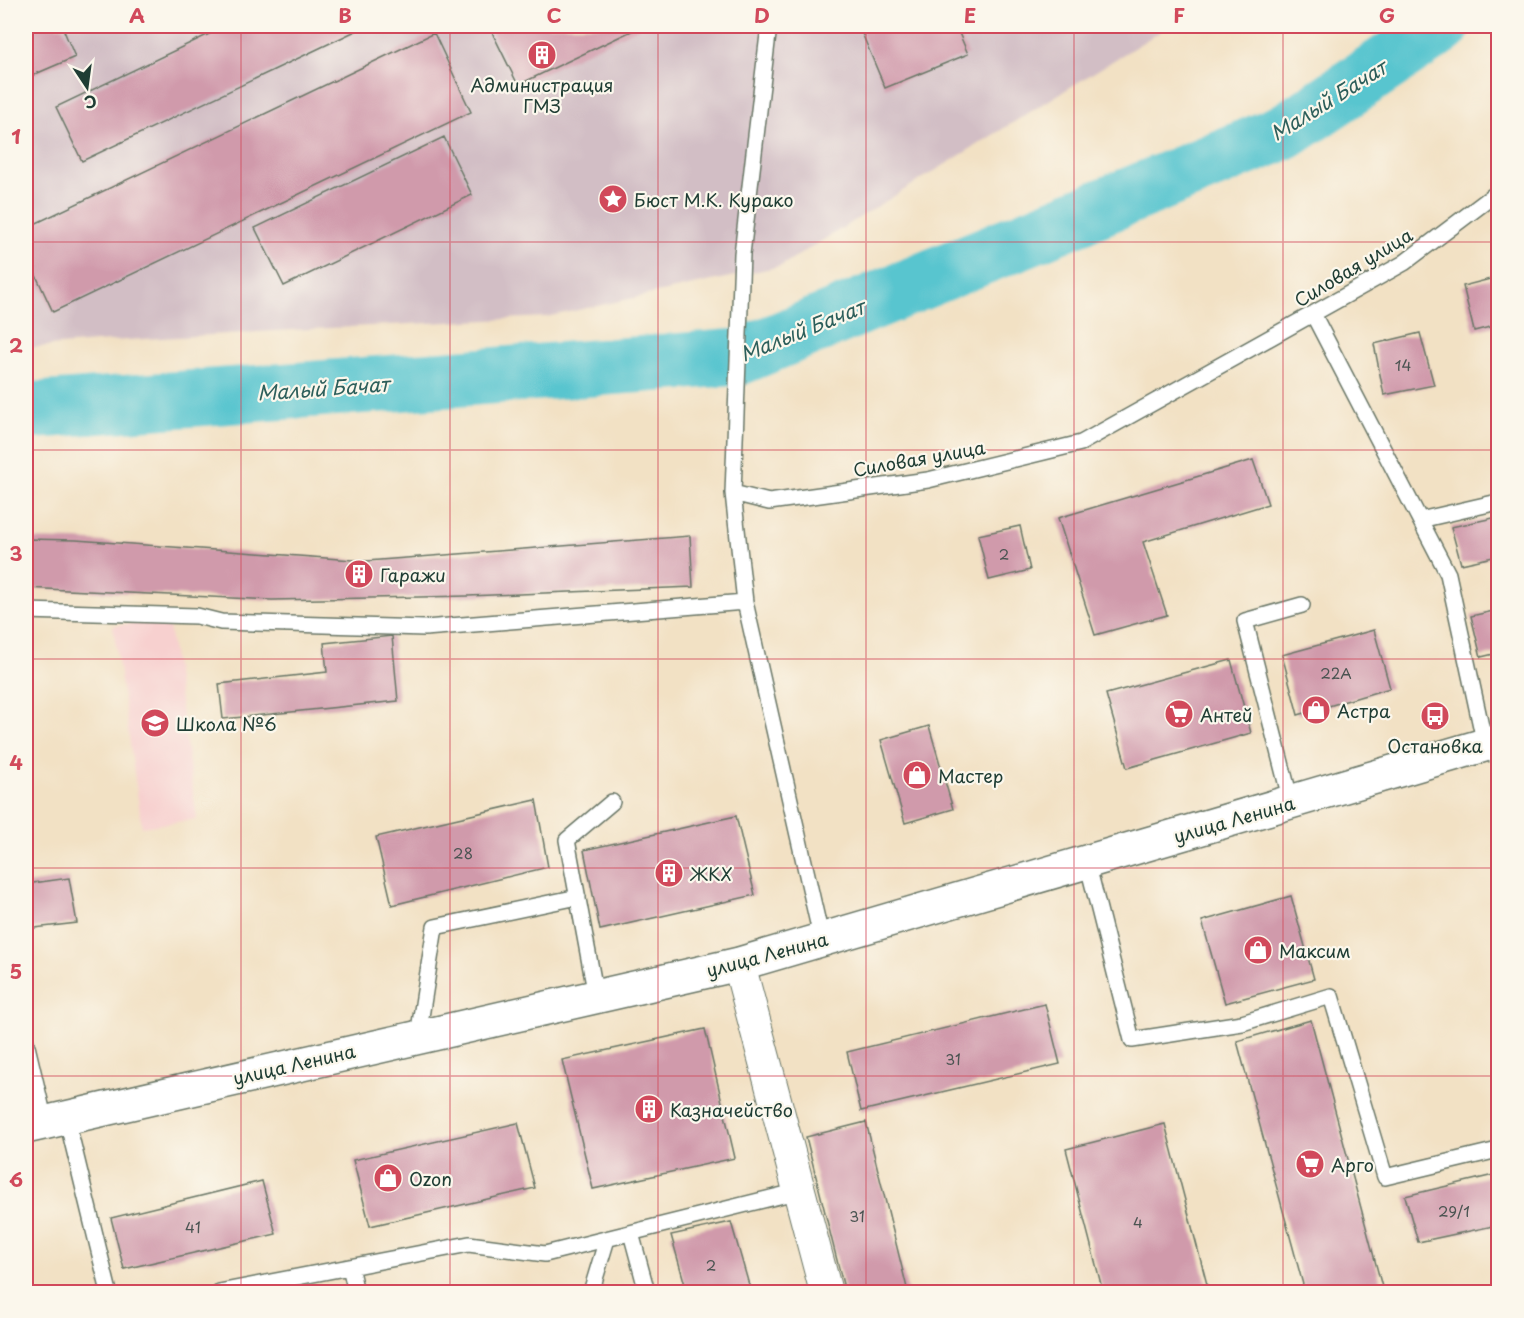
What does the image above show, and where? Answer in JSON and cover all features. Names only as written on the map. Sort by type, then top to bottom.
[{"type":"street","name":"улица Ленина","points":[[45,1122],[739,964],[1492,743]]},
{"type":"street","points":[[739,964],[826,1293]]},
{"type":"lane","points":[[769,26],[742,254],[733,493],[745,602],[822,941]]},
{"type":"lane","name":"Силовая улица","points":[[733,493],[769,502],[917,481],[1081,443],[1404,263],[1498,192]]},
{"type":"lane","points":[[1313,314],[1448,574],[1492,743]]},
{"type":"lane","points":[[1419,520],[1498,502]]},
{"type":"lane","points":[[26,611],[197,616],[221,622],[425,628],[745,602]]},
{"type":"lane","points":[[1291,802],[1245,621],[1302,605]]},
{"type":"lane","points":[[596,996],[567,840],[612,802]]},
{"type":"lane","points":[[1087,862],[1132,1040],[1242,1023],[1331,996],[1384,1177],[1498,1149]]},
{"type":"lane","points":[[418,1036],[435,927],[578,897]]},
{"type":"lane","points":[[26,1042],[45,1122],[109,1293]]},
{"type":"lane","points":[[219,1293],[251,1289],[469,1244],[545,1254],[799,1191]]},
{"type":"lane","points":[[631,1233],[647,1293]]},
{"type":"lane","points":[[591,1293],[607,1239]]},
{"type":"lane","points":[[350,1267],[356,1293]]},
{"type":"shaded area","points":[[26,26],[1169,26],[781,266],[546,317],[292,330],[26,348]]},
{"type":"shaded area","name":"Школа №6","points":[[168,618],[197,819],[142,827],[113,626]]},
{"type":"building","points":[[26,26],[62,26],[75,57],[26,78]]},
{"type":"building","points":[[226,26],[366,26],[82,161],[56,107]]},
{"type":"building","name":"Администрация ГМЗ","points":[[489,26],[642,26],[518,85]]},
{"type":"building","points":[[859,26],[956,26],[968,54],[885,88]]},
{"type":"building","points":[[434,33],[471,112],[53,312],[26,254],[26,228]]},
{"type":"building","points":[[444,137],[472,195],[284,286],[255,228]]},
{"type":"building","points":[[1498,277],[1498,325],[1474,331],[1463,286]]},
{"type":"building","points":[[1420,333],[1434,385],[1384,395],[1374,344]]},
{"type":"building","points":[[1253,460],[1268,504],[1143,542],[1167,615],[1095,635],[1058,518]]},
{"type":"building","points":[[1498,517],[1498,556],[1461,564],[1451,527]]},
{"type":"building","points":[[1020,526],[1030,570],[989,580],[978,535]]},
{"type":"building","name":"Гаражи","points":[[690,536],[693,587],[468,596],[272,600],[26,588],[26,539],[76,540],[367,561]]},
{"type":"building","points":[[1498,610],[1498,653],[1481,657],[1471,616]]},
{"type":"building","points":[[1374,630],[1390,688],[1298,715],[1282,655]]},
{"type":"building","points":[[392,636],[398,701],[223,719],[219,684],[327,672],[324,643]]},
{"type":"building","name":"Антей","points":[[1231,660],[1251,733],[1127,768],[1106,694]]},
{"type":"building","name":"Мастер","points":[[929,726],[953,809],[905,823],[881,740]]},
{"type":"building","points":[[536,800],[548,867],[392,905],[376,837]]},
{"type":"building","name":"ЖКХ","points":[[736,816],[755,895],[600,930],[584,850]]},
{"type":"building","points":[[69,878],[77,923],[26,929],[26,884]]},
{"type":"building","name":"Максим","points":[[1291,896],[1314,979],[1225,1003],[1202,921]]},
{"type":"building","points":[[1045,1004],[1060,1064],[861,1111],[847,1052]]},
{"type":"building","name":"Арго","points":[[1311,1020],[1382,1287],[1361,1292],[1305,1292],[1237,1041]]},
{"type":"building","name":"Казначейство","points":[[705,1029],[735,1158],[593,1189],[562,1060]]},
{"type":"building","points":[[866,1122],[908,1292],[845,1292],[806,1137]]},
{"type":"building","points":[[518,1123],[535,1188],[370,1226],[353,1160]]},
{"type":"building","points":[[1165,1124],[1209,1292],[1103,1292],[1066,1149]]},
{"type":"building","points":[[1498,1174],[1498,1225],[1418,1242],[1405,1196]]},
{"type":"building","points":[[262,1181],[276,1234],[124,1269],[111,1218]]},
{"type":"building","points":[[731,1222],[751,1292],[687,1292],[671,1235]]},
{"type":"waterway","name":"Малый Бачат","points":[[26,411],[739,357],[1286,131],[1442,26]]},
{"type":"place","name":"Администрация ГМЗ","points":[[542,55]]},
{"type":"place","name":"Бюст М.К. Курако","points":[[613,199]]},
{"type":"place","name":"Гаражи","points":[[359,574]]},
{"type":"place","name":"Астра","points":[[1316,710]]},
{"type":"place","name":"Антей","points":[[1179,714]]},
{"type":"place","name":"Остановка","points":[[1435,716]]},
{"type":"place","name":"Школа №6","points":[[155,723]]},
{"type":"place","name":"Мастер","points":[[917,775]]},
{"type":"place","name":"ЖКХ","points":[[669,873]]},
{"type":"place","name":"Максим","points":[[1258,950]]},
{"type":"place","name":"Казначейство","points":[[649,1109]]},
{"type":"place","name":"Арго","points":[[1310,1164]]},
{"type":"place","name":"Ozon","points":[[388,1178]]}]
